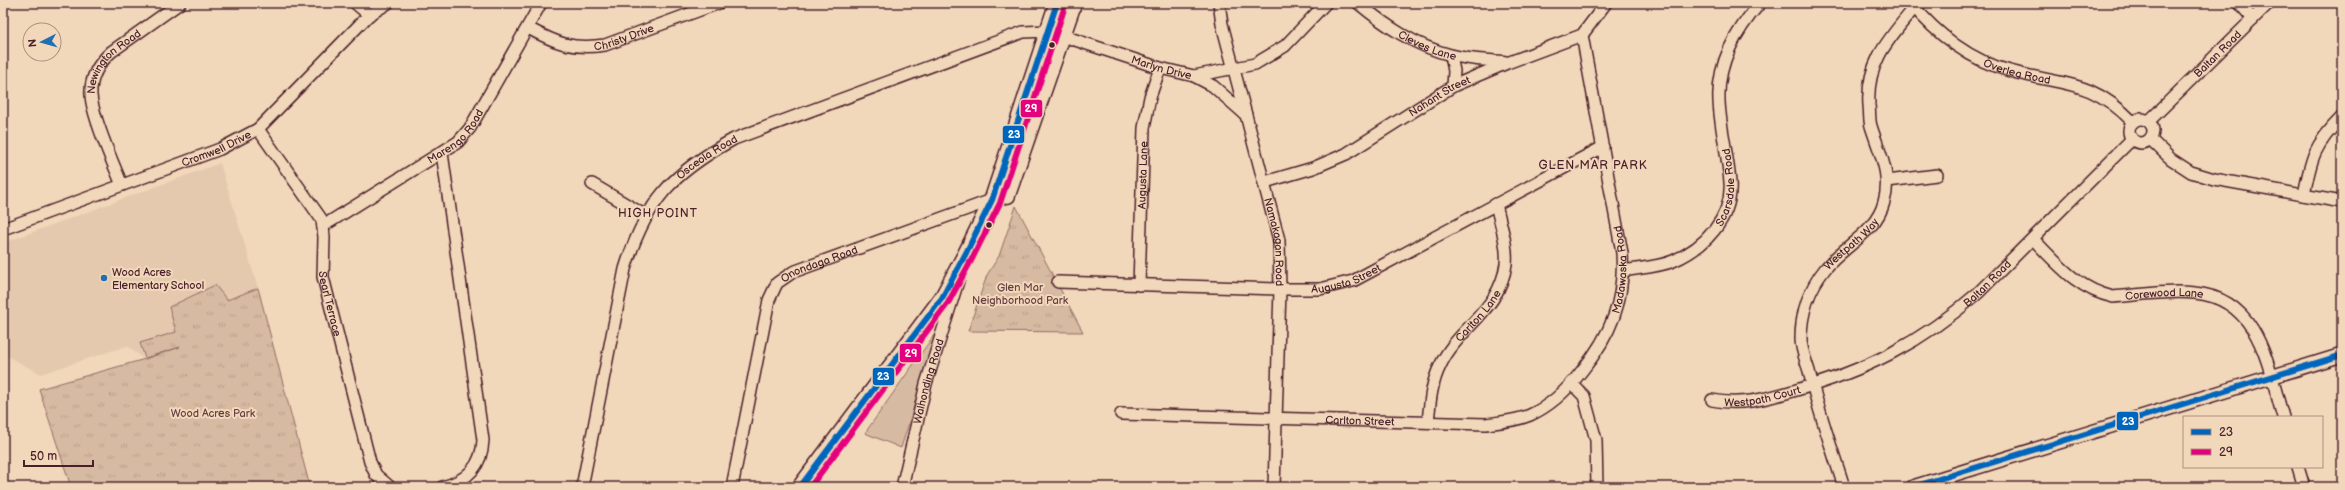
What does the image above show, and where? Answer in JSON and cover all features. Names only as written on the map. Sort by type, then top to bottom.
[{"type":"main road","points":[[800,487],[942,298],[966,253],[992,200],[1057,3]]},
{"type":"street","name":"Newington Road","points":[[122,185],[94,111],[91,95],[93,78],[103,60],[111,52],[180,3]]},
{"type":"street","points":[[355,3],[369,15]]},
{"type":"street","name":"Cromwell Drive","points":[[3,229],[220,149],[258,129],[369,15],[388,3]]},
{"type":"street","name":"Marengo Road","points":[[323,226],[458,142],[470,128],[541,3]]},
{"type":"street","name":"Christy Drive","points":[[528,28],[556,43],[587,48],[605,45],[719,3]]},
{"type":"street","points":[[1065,36],[1076,3]]},
{"type":"street","name":"Namakagan Road","points":[[1219,3],[1222,24],[1233,69],[1279,240],[1280,289],[1274,487]]},
{"type":"street","name":"Marlyn Drive","points":[[1048,31],[1160,68],[1194,76],[1255,64],[1285,46],[1326,3]]},
{"type":"street","name":"Cleves Lane","points":[[1358,3],[1398,34],[1451,56],[1507,62]]},
{"type":"street","points":[[1582,35],[1606,3]]},
{"type":"street","name":"Scarsdale Road","points":[[1623,271],[1672,262],[1694,250],[1712,234],[1718,224],[1727,205],[1730,184],[1719,100],[1723,66],[1730,46],[1744,22],[1760,3]]},
{"type":"street","points":[[2239,3],[2253,19]]},
{"type":"street","name":"Baltan Road","points":[[2149,122],[2270,3]]},
{"type":"street","name":"Overlea Road","points":[[1913,5],[1947,39],[1976,58],[2009,71],[2065,82],[2089,90],[2117,106],[2133,122]]},
{"type":"street","name":"Westpath Way","points":[[1844,487],[1812,386],[1801,340],[1804,313],[1811,292],[1826,268],[1876,220],[1884,202],[1887,181],[1885,162],[1871,124],[1868,90],[1872,72],[1882,48],[1913,5]]},
{"type":"street","name":"Osceola Road","points":[[582,487],[625,269],[635,237],[646,216],[682,173],[707,154],[734,139],[1023,32],[1048,31]]},
{"type":"street","name":"Nahant Street","points":[[1264,182],[1313,168],[1346,154],[1453,86],[1507,62],[1582,35]]},
{"type":"street","name":"Madawaska Road","points":[[1572,384],[1595,355],[1610,330],[1620,300],[1623,271],[1603,147],[1582,35]]},
{"type":"street","name":"Onondaga Road","points":[[732,487],[769,300],[777,283],[792,272],[992,200],[1009,196],[1065,36]]},
{"type":"street","points":[[1451,56],[1454,71],[1453,86]]},
{"type":"street","name":"Augusta Lane","points":[[1139,285],[1144,128],[1150,97],[1160,68]]},
{"type":"street","points":[[1194,76],[1213,86],[1246,116]]},
{"type":"street","points":[[2304,195],[2311,158],[2318,145],[2342,117]]},
{"type":"street","points":[[2139,119],[2149,122],[2153,132],[2150,139],[2143,143],[2132,139],[2129,132],[2133,122],[2139,119]]},
{"type":"street","name":"Searl Terrace","points":[[258,129],[320,215],[323,226],[323,277],[370,462],[376,475],[390,487]]},
{"type":"street","name":"Baltan Road","points":[[1812,386],[1853,372],[1888,357],[1921,338],[1951,317],[1978,294],[2132,139]]},
{"type":"street","points":[[2150,139],[2172,159],[2191,172],[2214,179],[2342,202]]},
{"type":"street","name":"Augusta Street","points":[[1058,282],[1320,289],[1353,281],[1603,147]]},
{"type":"street","points":[[442,153],[483,440],[483,452],[475,469],[467,477],[442,487]]},
{"type":"street","points":[[1887,181],[1937,175]]},
{"type":"street","points":[[592,184],[646,216]]},
{"type":"street","name":"Carlton Lane","points":[[1428,422],[1432,389],[1440,366],[1450,350],[1492,304],[1502,281],[1506,263],[1504,244],[1496,204]]},
{"type":"street","name":"Corewood Lane","points":[[2033,239],[2072,278],[2084,287],[2102,294],[2113,296],[2194,293],[2210,296],[2227,303],[2243,315],[2255,330],[2262,346],[2271,377]]},
{"type":"street","name":"Walhonding Road","points":[[902,487],[915,425],[966,253]]},
{"type":"street","points":[[1913,487],[2342,355]]},
{"type":"street","points":[[2271,377],[2283,416]]},
{"type":"street","points":[[1572,384],[1584,396],[1596,440],[1597,487]]},
{"type":"street","name":"Carlton Street","points":[[1122,414],[1486,424],[1513,421],[1529,415],[1549,404],[1572,384]]},
{"type":"street","name":"Westpath Court","points":[[1712,400],[1723,402],[1756,402],[1812,386]]},
{"type":"street","points":[[2298,468],[2304,487]]},
{"type":"shaded area","points":[[220,163],[258,288],[227,300],[182,348],[145,360],[127,346],[41,374],[3,354],[6,328],[3,243]]},
{"type":"green space","name":"Glen Mar Neighborhood Park","points":[[1016,206],[1083,332],[968,331],[987,275],[999,256]]},
{"type":"green space","name":"Wood Acres Park","points":[[215,285],[227,300],[258,288],[310,487],[71,487],[39,389],[145,359],[180,347],[145,358],[140,343],[176,332],[169,307]]},
{"type":"green space","points":[[939,328],[901,448],[865,433]]},
{"type":"transit line","name":"23","points":[[800,487],[942,298],[966,253],[992,200],[1057,3]]},
{"type":"transit line","name":"29","points":[[810,487],[948,303],[973,257],[1000,203],[1065,6]]},
{"type":"transit line","name":"23","points":[[1913,487],[2342,355]]},
{"type":"place","name":"Wood Acres Elementary School","points":[[104,278]]},
{"type":"district","name":"GLEN MAR PARK","points":[[1593,165]]},
{"type":"district","name":"HIGH POINT","points":[[658,213]]}]
